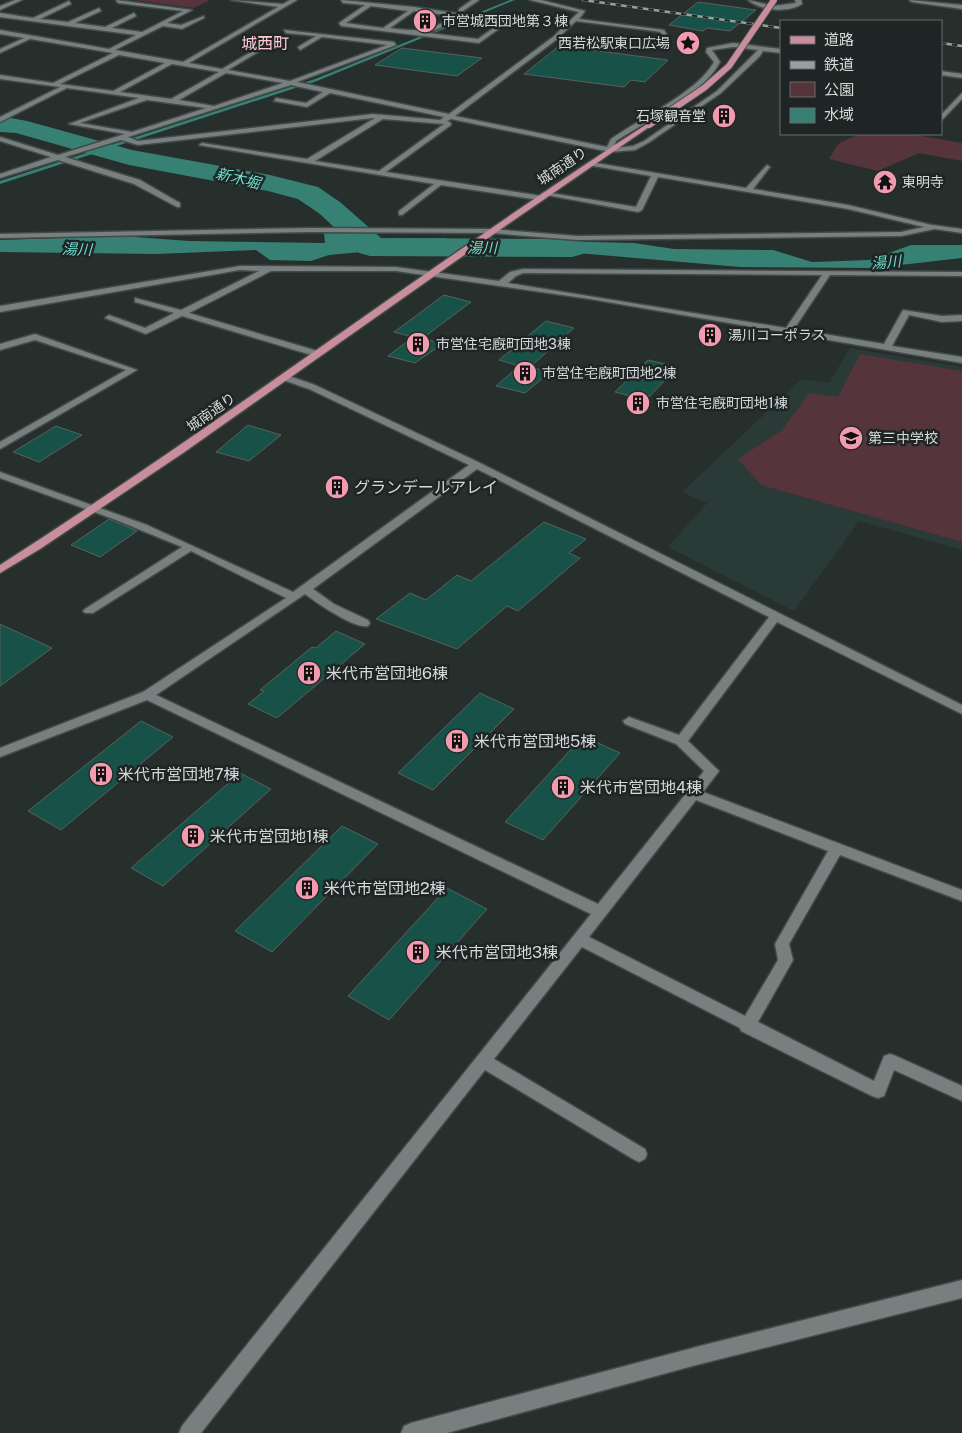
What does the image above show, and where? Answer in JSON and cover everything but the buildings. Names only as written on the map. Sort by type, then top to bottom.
[{"type":"main road","name":"城南通り","points":[[0,570],[96,508],[286,378],[542,196],[704,88],[729,66],[774,0]]},
{"type":"street","points":[[0,8],[18,0]]},
{"type":"street","points":[[234,0],[284,6]]},
{"type":"street","points":[[186,63],[294,0]]},
{"type":"street","points":[[421,35],[446,24],[476,0]]},
{"type":"street","points":[[441,122],[555,38],[577,20],[583,12],[533,0]]},
{"type":"street","points":[[751,0],[754,3],[781,7],[795,6],[799,4],[798,0]]},
{"type":"street","points":[[912,0],[962,7]]},
{"type":"street","points":[[111,50],[189,10],[118,1]]},
{"type":"street","points":[[343,1],[460,12],[470,16],[507,20],[479,41],[341,24],[371,4]]},
{"type":"street","points":[[36,19],[69,3]]},
{"type":"street","points":[[385,29],[414,9]]},
{"type":"street","points":[[69,24],[99,10]]},
{"type":"street","points":[[0,15],[144,34]]},
{"type":"street","points":[[106,29],[134,15]]},
{"type":"street","points":[[162,24],[182,27],[202,17]]},
{"type":"street","points":[[555,38],[641,47],[659,44],[667,37],[662,31],[654,29],[577,20]]},
{"type":"street","points":[[16,35],[47,21]]},
{"type":"street","points":[[0,176],[55,157],[128,138],[291,82],[394,44],[286,31]]},
{"type":"street","points":[[0,32],[291,82],[610,150],[635,148],[668,128],[719,92],[758,55],[761,49]]},
{"type":"street","points":[[300,48],[322,35]]},
{"type":"street","points":[[0,51],[30,37]]},
{"type":"street","points":[[610,150],[613,140],[694,88],[715,68],[717,62],[709,52],[713,47],[733,45],[780,51]]},
{"type":"street","points":[[173,101],[263,47]]},
{"type":"street","points":[[55,84],[120,52]]},
{"type":"street","points":[[114,92],[173,61]]},
{"type":"street","points":[[942,73],[962,76]]},
{"type":"street","points":[[0,77],[214,107]]},
{"type":"street","points":[[0,85],[13,79]]},
{"type":"street","points":[[0,120],[67,86]]},
{"type":"street","points":[[276,100],[307,105],[330,90]]},
{"type":"street","points":[[942,118],[962,95]]},
{"type":"street","points":[[148,98],[72,124],[128,138],[160,141],[217,132],[383,115],[448,124],[380,173]]},
{"type":"street","points":[[308,162],[383,115]]},
{"type":"street","points":[[0,139],[137,182],[177,205]]},
{"type":"street","points":[[202,145],[439,182],[638,210],[656,174]]},
{"type":"street","points":[[590,164],[848,207],[935,227],[962,231]]},
{"type":"street","points":[[748,190],[767,167]]},
{"type":"street","points":[[402,213],[439,182]]},
{"type":"street","points":[[0,236],[331,230],[491,232],[577,238],[831,236],[900,234],[935,227]]},
{"type":"street","points":[[0,309],[240,268],[396,269],[501,284],[962,360]]},
{"type":"street","points":[[109,318],[146,331],[270,268]]},
{"type":"street","points":[[501,284],[513,274],[523,271],[962,274]]},
{"type":"street","points":[[788,331],[827,274]]},
{"type":"street","points":[[138,300],[318,354]]},
{"type":"street","points":[[887,347],[906,312],[942,319],[962,318]]},
{"type":"street","points":[[0,347],[36,337],[133,370],[0,446]]},
{"type":"street","points":[[286,378],[312,387],[476,465],[962,710]]},
{"type":"street","points":[[0,434],[13,439]]},
{"type":"street","points":[[0,753],[147,695],[294,597],[476,465]]},
{"type":"street","points":[[0,475],[96,508],[190,547],[248,577],[294,597]]},
{"type":"street","points":[[89,611],[190,547]]},
{"type":"street","points":[[305,589],[330,606],[364,623]]},
{"type":"street","points":[[681,740],[775,617]]},
{"type":"street","points":[[147,695],[601,912]]},
{"type":"street","points":[[189,1433],[712,772],[681,740],[629,721]]},
{"type":"street","points":[[694,794],[962,896]]},
{"type":"street","points":[[747,1026],[786,960],[782,944],[836,848]]},
{"type":"street","points":[[580,939],[747,1026],[878,1091],[890,1061],[962,1094]]},
{"type":"street","points":[[483,1061],[639,1154]]},
{"type":"street","points":[[411,1433],[700,1355],[962,1290]]},
{"type":"shaded area","name":"第三中学校","points":[[850,348],[962,367],[962,550],[859,521],[794,611],[668,547],[707,503],[682,492],[802,379],[829,383]]},
{"type":"green space","points":[[134,0],[210,0],[194,8]]},
{"type":"green space","points":[[856,135],[916,135],[962,143],[962,161],[919,153],[878,171],[829,159],[838,144]]},
{"type":"green space","points":[[860,354],[962,371],[962,542],[761,485],[738,459],[782,430],[809,393],[838,397]]},
{"type":"water","points":[[365,232],[373,239],[447,238],[430,252],[373,251],[329,255],[311,261],[270,260],[256,250],[156,254],[0,252],[0,240],[122,236],[189,241],[325,243],[324,233]]},
{"type":"water","points":[[513,240],[634,243],[674,249],[773,250],[812,262],[869,260],[911,245],[962,245],[962,258],[874,268],[740,267],[566,252],[490,256]]},
{"type":"waterway","points":[[0,183],[316,80],[513,0]]},
{"type":"waterway","name":"新木堀","points":[[0,124],[18,126],[129,157],[270,183],[308,193],[330,208],[372,246]]},
{"type":"waterway","name":"湯川","points":[[370,247],[572,248]]},
{"type":"railway","points":[[583,0],[780,28]]},
{"type":"railway","points":[[942,43],[962,46]]},
{"type":"place","name":"市営城西団地第３棟","points":[[425,21]]},
{"type":"place","name":"西若松駅東口広場","points":[[688,43]]},
{"type":"place","name":"石塚観音堂","points":[[724,116]]},
{"type":"place","name":"東明寺","points":[[885,182]]},
{"type":"place","name":"湯川コーポラス","points":[[710,335]]},
{"type":"place","name":"市営住宅廐町団地3棟","points":[[418,344]]},
{"type":"place","name":"市営住宅廐町団地2棟","points":[[525,373]]},
{"type":"place","name":"市営住宅廐町団地1棟","points":[[638,403]]},
{"type":"place","name":"第三中学校","points":[[851,438]]},
{"type":"place","name":"グランデールアレイ","points":[[337,487]]},
{"type":"place","name":"米代市営団地6棟","points":[[309,673]]},
{"type":"place","name":"米代市営団地5棟","points":[[457,741]]},
{"type":"place","name":"米代市営団地7棟","points":[[101,774]]},
{"type":"place","name":"米代市営団地4棟","points":[[563,787]]},
{"type":"place","name":"米代市営団地1棟","points":[[193,836]]},
{"type":"place","name":"米代市営団地2棟","points":[[307,888]]},
{"type":"place","name":"米代市営団地3棟","points":[[418,952]]},
{"type":"district","name":"城西町","points":[[265,43]]}]
